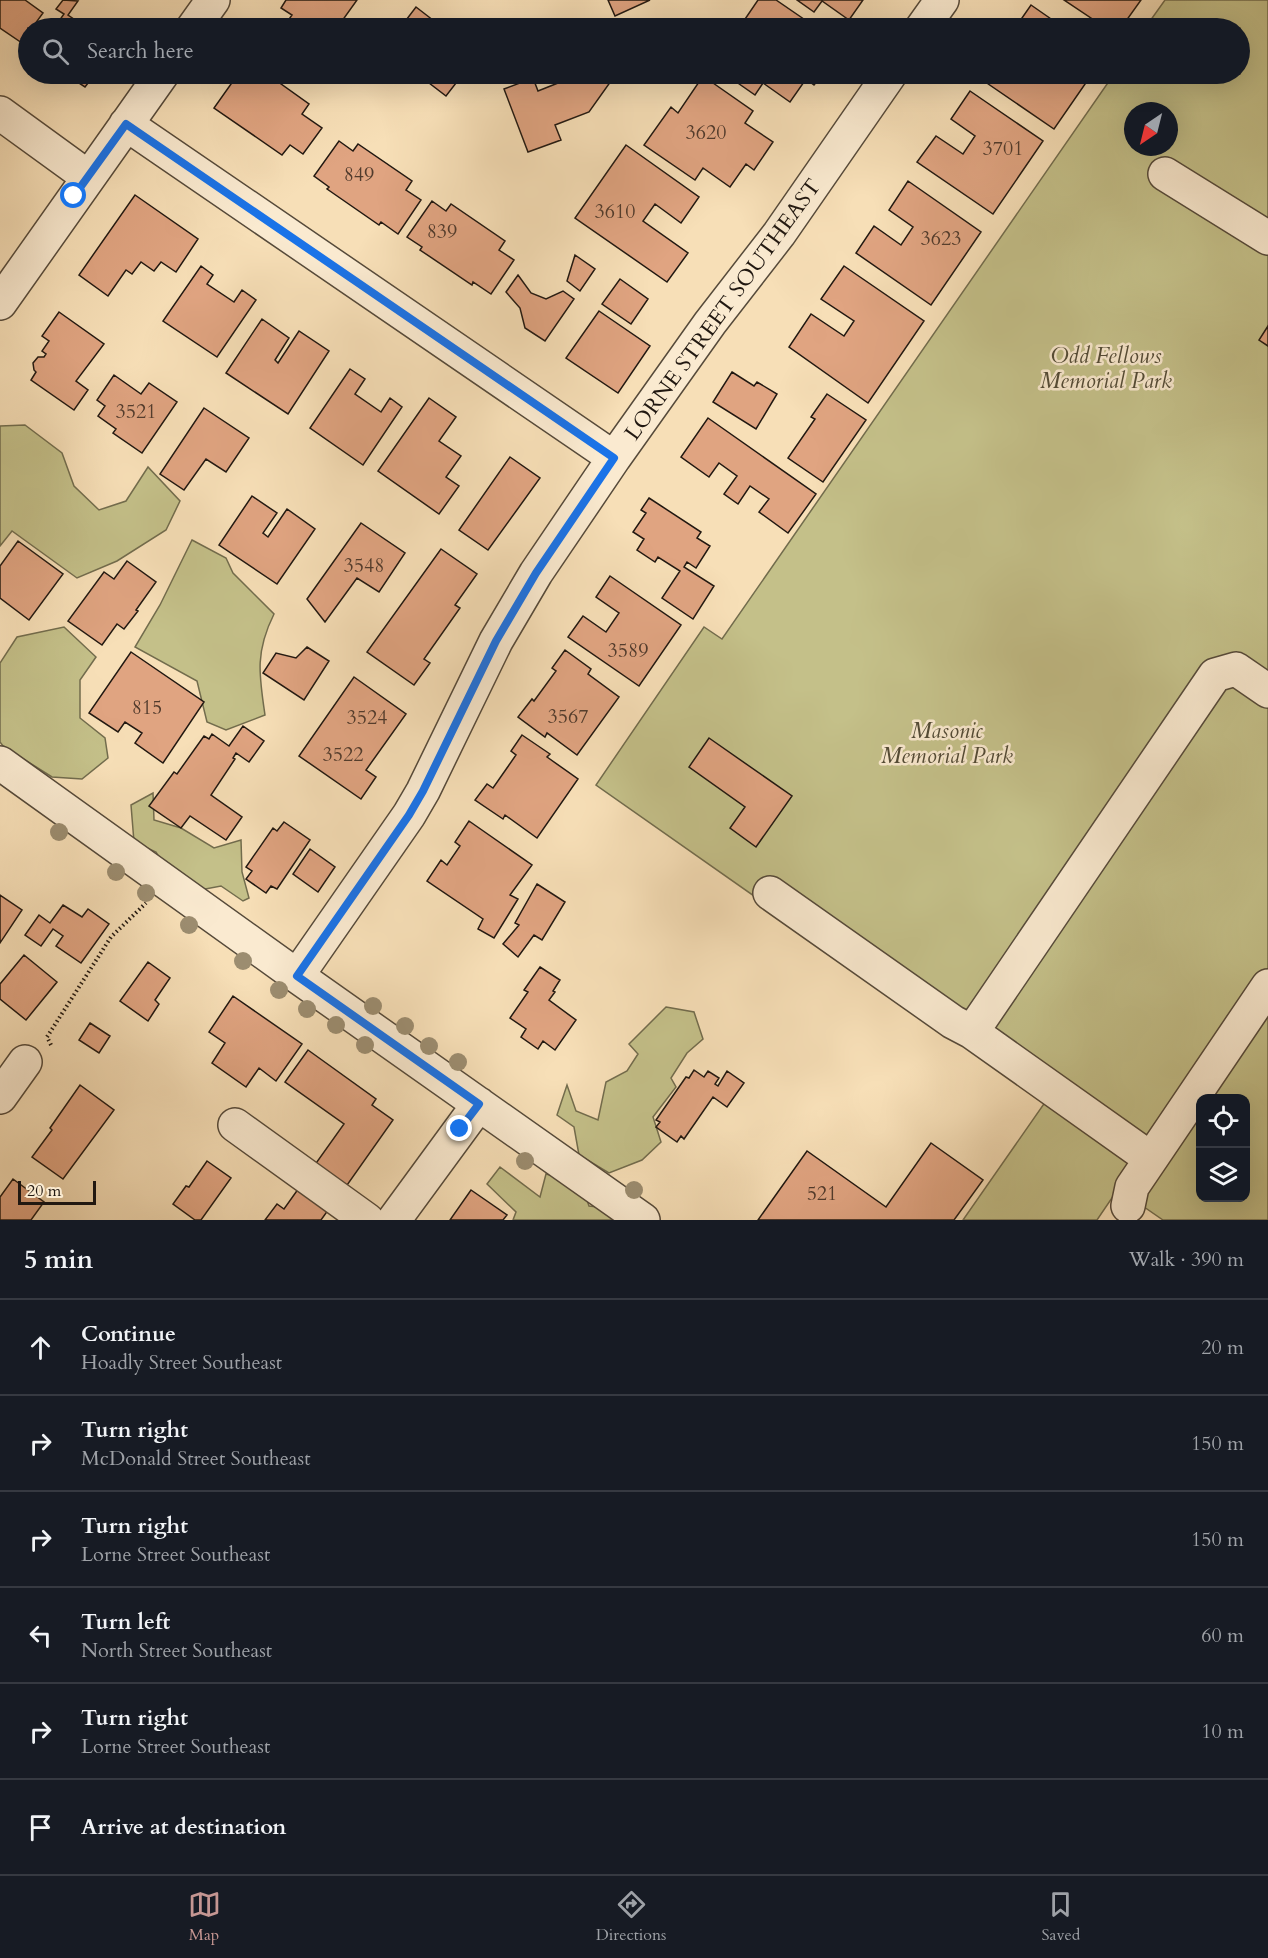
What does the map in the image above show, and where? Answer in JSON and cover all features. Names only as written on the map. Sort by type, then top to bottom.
[{"type":"street","points":[[200,18],[213,0]]},
{"type":"street","points":[[929,18],[942,0]]},
{"type":"street","points":[[0,303],[155,84]]},
{"type":"street","name":"LORNE STREET SOUTHEAST","points":[[297,976],[409,815],[496,641],[536,573],[710,322],[779,234],[883,84]]},
{"type":"street","points":[[0,113],[88,177]]},
{"type":"street","points":[[126,124],[614,458]]},
{"type":"street","points":[[1165,174],[1268,237]]},
{"type":"street","points":[[972,1032],[1215,675],[1236,669],[1268,691]]},
{"type":"street","points":[[0,763],[643,1220]]},
{"type":"street","points":[[770,893],[1151,1159]]},
{"type":"street","points":[[1128,1206],[1132,1187],[1268,986]]},
{"type":"street","points":[[0,1097],[40,1056]]},
{"type":"street","points":[[394,1220],[479,1104]]},
{"type":"street","points":[[235,1125],[367,1220]]},
{"type":"path","points":[[40,1056],[47,1037],[111,937],[147,902]]},
{"type":"green space","name":"Masonic Memorial Park","points":[[1165,0],[1268,0],[1268,1220],[1163,1220],[1118,1189],[1097,1220],[963,1220],[1046,1101],[596,785],[704,627],[722,639],[1107,84],[1250,84],[1250,18],[1152,18]]},
{"type":"green space","points":[[25,425],[62,453],[74,486],[99,510],[126,501],[148,467],[180,501],[166,530],[117,561],[77,578],[12,531],[0,546],[0,426]]},
{"type":"green space","points":[[192,540],[226,558],[233,573],[274,614],[261,652],[260,675],[265,715],[226,730],[207,722],[197,681],[135,647],[160,605]]},
{"type":"green space","points":[[64,627],[96,657],[80,680],[80,718],[105,738],[108,758],[82,779],[52,777],[0,742],[0,663],[17,637]]},
{"type":"green space","points":[[153,793],[154,820],[181,828],[214,848],[241,840],[242,872],[249,898],[243,901],[221,886],[200,890],[182,883],[178,870],[165,867],[156,852],[134,842],[131,805]]},
{"type":"green space","points":[[666,1007],[694,1012],[703,1039],[687,1053],[671,1078],[676,1087],[653,1117],[661,1142],[642,1160],[609,1173],[579,1155],[574,1127],[557,1115],[567,1085],[576,1111],[598,1120],[606,1082],[627,1071],[638,1054],[629,1044]]},
{"type":"green space","points":[[500,1167],[540,1197],[546,1174],[567,1180],[578,1186],[589,1206],[609,1208],[616,1218],[614,1220],[513,1220],[516,1212],[487,1184]]},
{"type":"building","points":[[0,0],[25,0],[43,13],[39,18],[18,18],[18,40],[0,28]]},
{"type":"building","points":[[63,0],[78,1],[68,15],[72,18],[61,18],[64,14],[56,9]]},
{"type":"building","points":[[286,0],[357,0],[344,18],[290,18],[292,15],[281,8]]},
{"type":"building","points":[[608,0],[650,0],[615,16]]},
{"type":"building","points":[[758,0],[776,0],[802,18],[746,18]]},
{"type":"building","points":[[797,0],[863,0],[850,18],[846,18],[822,1],[814,12]]},
{"type":"building","points":[[1064,0],[1141,0],[1128,18],[1091,18]]},
{"type":"building","points":[[1031,5],[1050,18],[1022,18]]},
{"type":"building","points":[[416,7],[430,18],[408,18]]},
{"type":"building","points":[[231,84],[281,84],[309,104],[302,114],[322,128],[303,154],[290,145],[282,155],[214,108]]},
{"type":"building","points":[[430,84],[455,84],[446,96]]},
{"type":"building","points":[[517,84],[535,84],[538,91],[556,84],[609,84],[589,112],[555,125],[561,140],[528,152],[504,89]]},
{"type":"building","points":[[698,84],[714,84],[753,111],[745,123],[773,142],[754,170],[746,164],[730,187],[703,168],[695,180],[644,145],[671,107],[678,113]]},
{"type":"building","points":[[739,84],[762,84],[755,95]]},
{"type":"building","points":[[764,84],[803,84],[790,102]]},
{"type":"building","points":[[988,84],[1085,84],[1054,129]]},
{"type":"building","points":[[970,91],[1043,141],[993,214],[917,162],[936,136],[963,154],[975,136],[951,119]]},
{"type":"building","points":[[339,141],[353,151],[358,144],[412,181],[406,190],[421,200],[398,234],[381,222],[379,225],[327,189],[329,187],[314,176]]},
{"type":"building","points":[[626,145],[699,197],[681,223],[655,204],[643,221],[688,253],[667,282],[575,218]]},
{"type":"building","points":[[908,181],[981,232],[931,305],[856,253],[874,226],[901,245],[913,227],[889,210]]},
{"type":"building","points":[[135,195],[198,239],[176,272],[161,262],[154,271],[141,262],[132,274],[126,270],[108,296],[79,275]]},
{"type":"building","points":[[432,201],[446,211],[451,204],[505,241],[499,250],[514,260],[491,294],[473,282],[472,285],[420,250],[422,247],[407,237]]},
{"type":"building","points":[[575,255],[595,269],[580,291],[567,281]]},
{"type":"building","points":[[201,266],[213,275],[207,284],[234,302],[242,290],[256,300],[217,357],[163,321]]},
{"type":"building","points":[[844,266],[924,321],[868,403],[789,347],[811,314],[844,336],[854,321],[821,299]]},
{"type":"building","points":[[518,275],[531,293],[546,299],[563,291],[574,299],[545,341],[525,328],[520,308],[506,292]]},
{"type":"building","points":[[620,279],[648,299],[631,324],[602,304]]},
{"type":"building","points":[[599,311],[650,346],[618,393],[566,358]]},
{"type":"building","points":[[59,312],[104,344],[76,381],[88,390],[74,410],[31,380],[36,372],[33,363],[38,357],[44,357],[46,354],[42,351],[49,341],[42,336]]},
{"type":"building","points":[[262,319],[289,338],[275,360],[278,363],[299,331],[329,351],[288,414],[226,373]]},
{"type":"building","points":[[1268,326],[1268,346],[1259,340]]},
{"type":"building","points":[[350,369],[365,379],[355,394],[381,412],[390,398],[402,407],[363,465],[310,428]]},
{"type":"building","points":[[732,372],[754,386],[757,382],[777,394],[756,429],[713,402]]},
{"type":"building","points":[[114,375],[141,394],[149,383],[177,402],[142,453],[113,433],[116,429],[98,416],[105,406],[97,400]]},
{"type":"building","points":[[827,394],[866,420],[823,482],[788,458],[815,419],[811,417]]},
{"type":"building","points":[[429,398],[456,417],[439,441],[461,456],[446,477],[459,486],[439,514],[378,471]]},
{"type":"building","points":[[204,408],[249,438],[226,472],[206,459],[184,490],[160,474]]},
{"type":"building","points":[[708,418],[816,494],[788,533],[759,512],[769,499],[750,486],[738,504],[724,494],[737,476],[719,463],[709,477],[681,457]]},
{"type":"building","points":[[510,457],[540,478],[488,550],[459,530]]},
{"type":"building","points":[[252,496],[277,513],[263,533],[268,537],[287,509],[315,529],[277,584],[219,545]]},
{"type":"building","points":[[649,498],[701,532],[697,538],[710,546],[696,568],[687,562],[684,567],[714,586],[693,619],[662,598],[680,571],[658,557],[655,562],[637,550],[644,539],[633,532],[646,513],[641,510]]},
{"type":"building","points":[[361,523],[405,553],[379,592],[357,578],[325,622],[307,599]]},
{"type":"building","points":[[18,541],[63,574],[29,620],[0,598],[0,566]]},
{"type":"building","points":[[441,549],[477,574],[455,605],[460,608],[424,659],[430,663],[414,685],[367,652]]},
{"type":"building","points":[[127,561],[156,582],[124,629],[117,624],[102,645],[68,621],[104,572],[114,579]]},
{"type":"building","points":[[610,576],[681,625],[639,686],[568,637],[583,616],[606,632],[619,613],[596,597]]},
{"type":"building","points":[[307,647],[329,661],[304,700],[263,673],[276,653],[296,658]]},
{"type":"building","points":[[565,650],[591,669],[588,674],[619,697],[577,755],[547,733],[545,737],[518,717],[532,699],[534,701],[556,671],[552,668]]},
{"type":"building","points":[[131,652],[204,702],[163,763],[135,743],[142,733],[125,722],[118,732],[89,713]]},
{"type":"building","points":[[354,677],[406,714],[366,770],[376,777],[361,799],[299,756]]},
{"type":"building","points":[[243,726],[264,741],[249,762],[236,753],[233,758],[235,759],[211,795],[242,817],[226,840],[190,816],[181,828],[149,806],[174,772],[177,774],[204,736],[209,739],[212,734],[229,746]]},
{"type":"building","points":[[522,735],[550,754],[547,757],[578,779],[537,838],[505,815],[503,819],[475,800],[487,784],[493,788],[516,755],[511,751]]},
{"type":"building","points":[[709,738],[792,796],[756,847],[730,828],[745,807],[689,767]]},
{"type":"building","points":[[469,821],[532,865],[510,895],[518,899],[494,938],[478,929],[483,919],[427,881],[441,860],[447,865],[460,846],[455,842]]},
{"type":"building","points":[[284,822],[310,840],[277,889],[271,886],[266,893],[246,879],[252,871],[246,867],[273,828],[277,831]]},
{"type":"building","points":[[310,849],[335,867],[318,892],[293,874]]},
{"type":"building","points":[[537,884],[565,902],[542,940],[534,935],[518,957],[503,944],[519,925],[515,923]]},
{"type":"building","points":[[0,895],[22,910],[0,943]]},
{"type":"building","points":[[63,905],[82,917],[88,909],[109,924],[81,963],[56,946],[63,936],[53,929],[41,946],[25,935],[39,915],[50,923]]},
{"type":"building","points":[[24,955],[57,982],[26,1020],[0,999],[0,984]]},
{"type":"building","points":[[148,962],[170,978],[155,1000],[159,1004],[148,1021],[120,1001]]},
{"type":"building","points":[[540,967],[560,980],[549,1000],[576,1020],[555,1050],[543,1041],[538,1049],[521,1037],[526,1029],[510,1018],[528,992],[524,990]]},
{"type":"building","points":[[233,996],[302,1044],[276,1081],[259,1068],[246,1087],[212,1063],[225,1043],[209,1032]]},
{"type":"building","points":[[90,1023],[110,1036],[99,1053],[79,1040]]},
{"type":"building","points":[[308,1050],[376,1099],[372,1105],[393,1120],[345,1188],[314,1166],[344,1124],[285,1082]]},
{"type":"building","points":[[694,1070],[704,1077],[708,1071],[719,1078],[715,1084],[718,1086],[727,1071],[744,1083],[727,1107],[713,1097],[684,1139],[681,1136],[677,1142],[656,1127],[660,1122],[656,1120],[686,1077],[689,1078]]},
{"type":"building","points":[[80,1085],[114,1110],[63,1179],[32,1157]]},
{"type":"building","points":[[931,1143],[983,1180],[954,1220],[758,1220],[807,1151],[886,1207]]},
{"type":"building","points":[[207,1161],[231,1178],[201,1220],[195,1220],[173,1204],[186,1186],[189,1187]]},
{"type":"building","points":[[13,1179],[44,1202],[31,1220],[0,1220],[0,1197]]},
{"type":"building","points":[[301,1185],[331,1206],[321,1220],[265,1220],[277,1204],[284,1209]]},
{"type":"building","points":[[471,1190],[507,1215],[503,1220],[450,1220]]},
{"type":"route","points":[[74,196],[126,124],[614,458],[536,573],[496,641],[409,815],[297,976],[479,1104],[460,1129]]},
{"type":"park label","name":"Odd Fellows Memorial Park","points":[[1106,368]]}]
